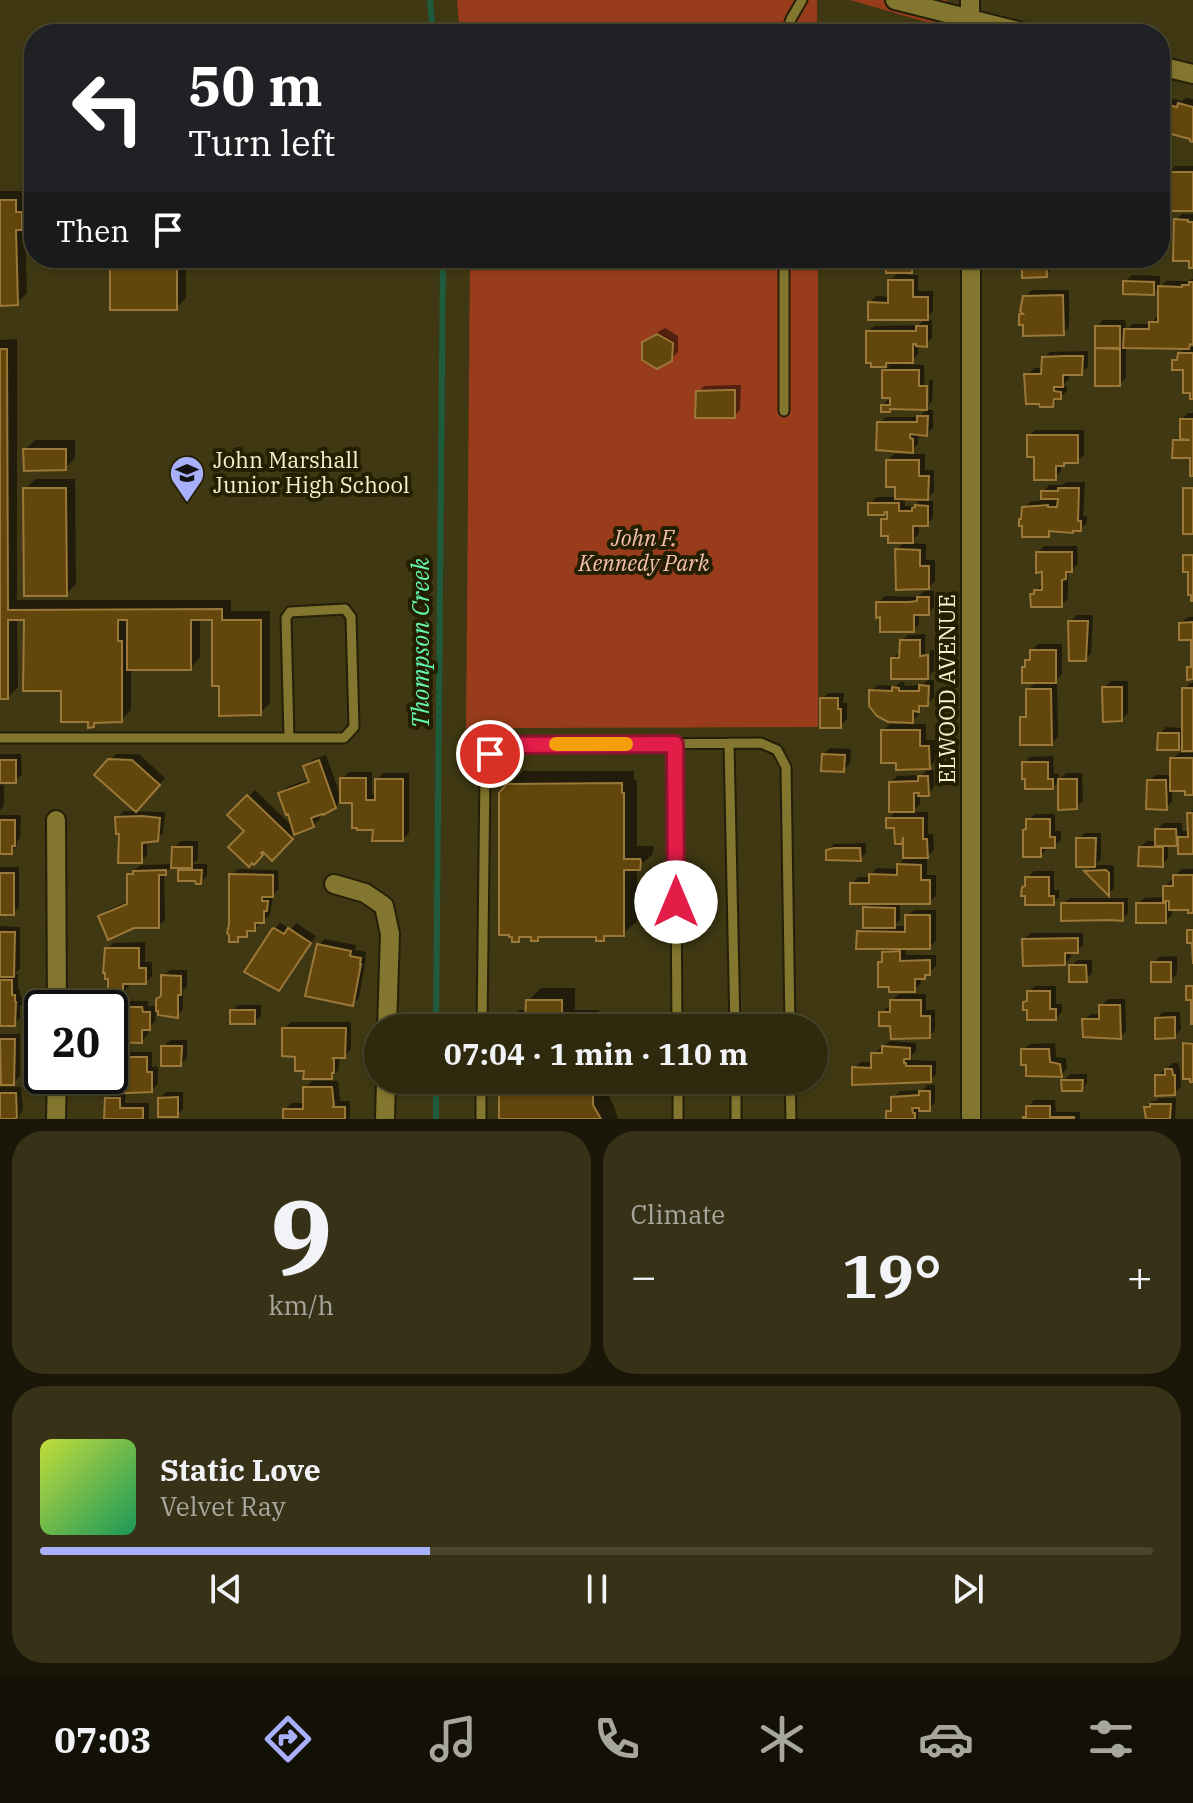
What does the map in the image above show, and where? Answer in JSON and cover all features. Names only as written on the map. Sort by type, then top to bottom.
[{"type":"street","points":[[895,0],[962,24]]},
{"type":"street","points":[[970,0],[970,24]]},
{"type":"street","points":[[1170,68],[1193,74]]},
{"type":"street","name":"ELWOOD AVENUE","points":[[971,268],[971,1119]]},
{"type":"street","points":[[56,820],[57,990]]},
{"type":"street","points":[[334,884],[365,893],[384,906],[390,934],[387,1014]]},
{"type":"street","points":[[56,1119],[57,1094]]},
{"type":"street","points":[[385,1119],[386,1094]]},
{"type":"lane","points":[[789,24],[802,0]]},
{"type":"lane","points":[[784,268],[784,411]]},
{"type":"lane","points":[[0,738],[289,738],[344,738],[354,727],[351,617],[345,609],[290,612],[286,618],[289,738]]},
{"type":"lane","points":[[729,743],[735,1014]]},
{"type":"lane","points":[[482,1014],[485,772],[490,754],[504,745],[761,743],[777,750],[786,767],[790,1014]]},
{"type":"lane","points":[[675,744],[677,1014]]},
{"type":"lane","points":[[481,1094],[481,1119]]},
{"type":"lane","points":[[678,1094],[678,1119]]},
{"type":"lane","points":[[736,1094],[736,1119]]},
{"type":"lane","points":[[790,1094],[791,1119]]},
{"type":"green space","points":[[457,0],[817,0],[817,24],[459,24]]},
{"type":"green space","points":[[850,0],[947,0],[947,24],[933,24]]},
{"type":"green space","name":"John F. Kennedy Park","points":[[470,268],[818,268],[818,727],[466,728]]},
{"type":"building","points":[[1178,103],[1193,107],[1193,142],[1170,134],[1170,105],[1177,107]]},
{"type":"building","points":[[1170,172],[1193,172],[1193,211],[1170,211]]},
{"type":"building","points":[[0,200],[16,200],[16,212],[22,212],[22,230],[16,230],[18,305],[0,306]]},
{"type":"building","points":[[1174,219],[1193,222],[1193,268],[1189,268],[1189,261],[1173,261]]},
{"type":"building","points":[[110,268],[177,268],[177,310],[110,310]]},
{"type":"building","points":[[886,268],[912,268],[912,273],[886,273]]},
{"type":"building","points":[[1022,268],[1047,268],[1047,277],[1022,278]]},
{"type":"building","points":[[888,280],[913,280],[913,297],[928,297],[928,320],[868,320],[868,302],[888,303]]},
{"type":"building","points":[[1123,281],[1154,282],[1154,295],[1123,294]]},
{"type":"building","points":[[1193,282],[1193,345],[1190,344],[1189,349],[1123,348],[1124,329],[1149,329],[1149,322],[1158,322],[1158,286],[1182,287],[1189,285]]},
{"type":"building","points":[[1063,295],[1064,335],[1023,336],[1019,314],[1023,314],[1020,311],[1023,296]]},
{"type":"building","points":[[916,326],[927,326],[927,347],[913,344],[913,363],[886,363],[886,367],[871,367],[871,363],[866,363],[866,331],[916,331]]},
{"type":"building","points":[[1095,326],[1120,326],[1120,348],[1095,348]]},
{"type":"building","points":[[657,334],[673,343],[672,361],[657,369],[642,360],[642,342]]},
{"type":"building","points":[[1095,348],[1120,349],[1120,386],[1095,386]]},
{"type":"building","points":[[0,349],[7,349],[8,610],[222,609],[222,620],[261,620],[261,715],[219,716],[219,686],[212,686],[212,620],[191,620],[191,670],[127,670],[127,620],[118,620],[118,641],[122,641],[122,722],[94,723],[94,727],[88,728],[88,722],[61,722],[61,691],[23,691],[24,620],[8,620],[8,699],[0,699]]},
{"type":"building","points":[[1178,353],[1193,353],[1193,399],[1190,399],[1190,393],[1183,393],[1183,370],[1172,370],[1172,360],[1177,360]]},
{"type":"building","points":[[1083,356],[1082,375],[1063,375],[1063,387],[1054,387],[1054,391],[1061,392],[1061,399],[1054,399],[1053,407],[1026,404],[1024,374],[1041,374],[1042,357]]},
{"type":"building","points":[[882,370],[919,370],[919,386],[927,386],[927,410],[890,409],[890,412],[881,412],[881,405],[890,405],[890,398],[882,398]]},
{"type":"building","points":[[735,390],[735,418],[695,418],[696,391]]},
{"type":"building","points":[[917,416],[928,416],[927,436],[910,434],[913,453],[876,450],[877,422],[917,422]]},
{"type":"building","points":[[1180,419],[1193,419],[1193,476],[1190,476],[1190,458],[1172,458],[1173,440],[1190,440],[1180,439]]},
{"type":"building","points":[[1027,435],[1078,435],[1078,463],[1056,466],[1056,480],[1034,480],[1034,457],[1027,457]]},
{"type":"building","points":[[23,449],[66,449],[66,470],[24,471]]},
{"type":"building","points":[[886,460],[919,460],[919,476],[929,476],[928,500],[895,499],[895,487],[886,487]]},
{"type":"building","points":[[23,488],[66,488],[67,596],[24,596]]},
{"type":"building","points":[[1058,488],[1079,488],[1078,521],[1081,521],[1081,531],[1049,531],[1049,537],[1022,537],[1019,519],[1022,507],[1057,507],[1058,499],[1041,499],[1041,491],[1058,491]]},
{"type":"building","points":[[1183,488],[1193,488],[1193,534],[1183,534]]},
{"type":"building","points":[[868,503],[899,503],[899,511],[912,511],[915,505],[928,506],[928,526],[913,526],[913,543],[888,543],[888,536],[881,536],[881,519],[887,519],[887,512],[884,515],[868,515]]},
{"type":"building","points":[[895,549],[920,550],[920,566],[929,566],[929,589],[896,590]]},
{"type":"building","points":[[1036,552],[1072,552],[1072,572],[1066,572],[1066,579],[1062,580],[1062,607],[1031,607],[1030,594],[1034,594],[1034,590],[1042,590],[1042,572],[1036,573]]},
{"type":"building","points":[[1183,555],[1193,555],[1193,601],[1188,595],[1188,572],[1183,572]]},
{"type":"building","points":[[917,597],[929,597],[929,615],[914,615],[914,632],[880,632],[876,602],[909,602],[917,601]]},
{"type":"building","points":[[1068,621],[1088,621],[1086,661],[1069,661]]},
{"type":"building","points":[[1193,622],[1193,679],[1187,680],[1187,667],[1191,667],[1191,640],[1179,640],[1179,623]]},
{"type":"building","points":[[900,640],[920,640],[920,656],[928,655],[928,679],[891,679],[891,658],[899,658]]},
{"type":"building","points":[[1030,650],[1056,650],[1056,683],[1022,683],[1022,667],[1025,667],[1025,660],[1030,660]]},
{"type":"building","points":[[919,685],[929,686],[928,706],[919,706],[919,712],[913,711],[913,723],[888,722],[877,716],[869,706],[869,690],[892,691],[892,687],[899,688],[899,691],[919,691]]},
{"type":"building","points":[[1102,687],[1122,687],[1122,721],[1103,722]]},
{"type":"building","points":[[1182,688],[1193,688],[1193,751],[1182,751]]},
{"type":"building","points":[[1026,689],[1051,689],[1052,745],[1020,745],[1020,717],[1026,717]]},
{"type":"building","points":[[820,698],[838,698],[841,728],[820,728]]},
{"type":"building","points":[[881,730],[920,730],[920,746],[929,746],[930,769],[896,770],[896,763],[881,763]]},
{"type":"building","points":[[1158,733],[1179,733],[1179,750],[1157,750]]},
{"type":"building","points":[[822,754],[845,755],[844,772],[821,771]]},
{"type":"building","points":[[1170,758],[1193,758],[1193,795],[1185,795],[1185,791],[1170,791]]},
{"type":"building","points":[[108,759],[132,760],[160,785],[136,812],[94,775]]},
{"type":"building","points":[[0,760],[16,760],[16,783],[0,783]]},
{"type":"building","points":[[319,760],[336,808],[311,818],[314,827],[294,835],[278,793],[309,782],[303,766]]},
{"type":"building","points":[[1022,762],[1048,762],[1048,779],[1053,779],[1053,789],[1025,789]]},
{"type":"building","points":[[918,776],[928,776],[929,796],[914,793],[914,812],[889,812],[889,782],[918,781]]},
{"type":"building","points":[[340,778],[366,778],[366,800],[375,800],[375,779],[403,779],[403,841],[372,841],[373,830],[352,828],[352,803],[340,803]]},
{"type":"building","points":[[1058,779],[1077,779],[1077,809],[1058,810]]},
{"type":"building","points":[[1147,780],[1166,780],[1167,810],[1146,809]]},
{"type":"building","points":[[622,783],[624,859],[640,859],[641,862],[640,870],[624,870],[624,936],[604,936],[604,941],[596,941],[596,937],[538,937],[538,941],[531,941],[531,937],[519,937],[519,942],[512,942],[509,935],[499,935],[499,793],[507,784]]},
{"type":"building","points":[[247,795],[293,839],[272,861],[263,852],[249,867],[228,847],[244,831],[227,815]]},
{"type":"building","points":[[1187,813],[1193,813],[1193,854],[1178,854],[1178,837],[1188,837]]},
{"type":"building","points":[[115,817],[160,818],[158,841],[142,843],[142,863],[118,863],[119,834],[116,834]]},
{"type":"building","points":[[886,818],[923,818],[923,839],[927,839],[928,858],[903,858],[903,837],[902,844],[895,844],[894,828],[886,828]]},
{"type":"building","points":[[1026,819],[1050,819],[1050,837],[1055,837],[1055,848],[1041,848],[1041,857],[1023,857]]},
{"type":"building","points":[[0,820],[15,820],[12,854],[0,854]]},
{"type":"building","points":[[1155,829],[1176,829],[1177,846],[1155,846]]},
{"type":"building","points":[[1076,838],[1096,838],[1095,867],[1076,867]]},
{"type":"building","points":[[172,847],[192,847],[192,868],[171,868]]},
{"type":"building","points":[[1139,847],[1163,847],[1163,867],[1138,866]]},
{"type":"building","points":[[860,848],[861,861],[826,860],[826,850]]},
{"type":"building","points":[[897,864],[921,865],[921,880],[930,880],[930,904],[850,904],[850,883],[869,883],[869,874],[897,875]]},
{"type":"building","points":[[166,870],[166,875],[159,875],[159,928],[134,928],[108,940],[98,916],[127,904],[127,874]]},
{"type":"building","points":[[178,870],[202,870],[201,884],[178,881]]},
{"type":"building","points":[[1106,870],[1109,873],[1109,896],[1084,871]]},
{"type":"building","points":[[0,873],[14,873],[14,915],[0,915]]},
{"type":"building","points":[[229,874],[273,875],[273,897],[262,897],[262,901],[268,901],[264,923],[255,923],[255,931],[247,931],[247,937],[238,937],[238,942],[229,942],[227,933]]},
{"type":"building","points":[[1173,875],[1193,875],[1193,913],[1169,910],[1169,901],[1163,901],[1163,886],[1173,886]]},
{"type":"building","points":[[1025,877],[1049,877],[1049,896],[1054,896],[1054,905],[1025,905],[1025,896],[1021,896]]},
{"type":"building","points":[[1061,903],[1123,903],[1123,921],[1061,921]]},
{"type":"building","points":[[1136,903],[1166,903],[1166,923],[1136,923]]},
{"type":"building","points":[[863,907],[895,908],[895,928],[863,928]]},
{"type":"building","points":[[905,915],[930,915],[930,949],[856,949],[857,931],[905,932]]},
{"type":"building","points":[[274,928],[284,934],[288,928],[311,943],[279,991],[244,972]]},
{"type":"building","points":[[1187,930],[1193,930],[1193,964],[1192,943],[1187,943]]},
{"type":"building","points":[[0,932],[15,932],[14,977],[0,977]]},
{"type":"building","points":[[1078,938],[1078,953],[1065,953],[1065,965],[1023,966],[1022,939]]},
{"type":"building","points":[[317,944],[351,951],[350,956],[361,958],[353,1006],[305,996]]},
{"type":"building","points":[[105,948],[139,948],[139,968],[146,968],[146,984],[123,984],[123,990],[108,990],[108,979],[103,973]]},
{"type":"building","points":[[900,951],[900,961],[930,960],[930,975],[925,975],[925,979],[915,979],[915,992],[889,992],[889,987],[878,987],[878,962],[882,962],[882,952]]},
{"type":"building","points":[[1151,962],[1171,962],[1171,982],[1151,982]]},
{"type":"building","points":[[1069,965],[1086,965],[1087,982],[1069,982]]},
{"type":"building","points":[[161,975],[181,976],[178,1018],[158,1015],[156,1011],[156,999],[161,996]]},
{"type":"building","points":[[0,980],[12,980],[12,995],[15,995],[16,1002],[15,1026],[0,1026]]},
{"type":"building","points":[[1186,986],[1193,986],[1193,1024],[1191,1000],[1186,1000]]},
{"type":"building","points":[[1027,991],[1050,991],[1050,1009],[1056,1009],[1056,1020],[1027,1020],[1023,1002],[1027,1001]]},
{"type":"building","points":[[526,1000],[562,1000],[562,1014],[525,1014]]},
{"type":"building","points":[[890,1000],[921,1000],[921,1016],[930,1016],[930,1038],[891,1039],[890,1026],[879,1026],[879,1012],[890,1012]]},
{"type":"building","points":[[1099,1005],[1120,1005],[1121,1039],[1083,1037],[1082,1019],[1099,1019]]},
{"type":"building","points":[[128,1007],[142,1007],[143,1012],[150,1012],[150,1030],[142,1030],[142,1043],[128,1043]]},
{"type":"building","points":[[230,1010],[255,1010],[255,1024],[230,1024]]},
{"type":"building","points":[[1175,1017],[1175,1038],[1155,1039],[1155,1018]]},
{"type":"building","points":[[282,1028],[346,1028],[345,1058],[332,1058],[332,1079],[303,1079],[304,1071],[295,1071],[295,1057],[282,1056]]},
{"type":"building","points":[[0,1039],[15,1039],[14,1085],[1,1085]]},
{"type":"building","points":[[1183,1043],[1193,1044],[1193,1082],[1183,1079]]},
{"type":"building","points":[[161,1046],[182,1046],[181,1066],[161,1066]]},
{"type":"building","points":[[882,1046],[910,1048],[910,1059],[904,1059],[904,1063],[906,1066],[931,1066],[931,1082],[852,1085],[852,1067],[871,1068],[871,1053],[882,1053]]},
{"type":"building","points":[[1021,1049],[1049,1049],[1050,1062],[1060,1064],[1062,1077],[1026,1076],[1026,1065],[1021,1065]]},
{"type":"building","points":[[128,1057],[147,1057],[147,1072],[152,1072],[152,1092],[128,1093]]},
{"type":"building","points":[[1165,1069],[1172,1069],[1175,1075],[1175,1095],[1155,1096],[1155,1075],[1165,1075]]},
{"type":"building","points":[[1061,1080],[1083,1080],[1082,1091],[1062,1091]]},
{"type":"building","points":[[303,1087],[332,1087],[332,1107],[345,1107],[345,1119],[283,1119],[283,1109],[303,1109]]},
{"type":"building","points":[[919,1091],[930,1091],[930,1111],[912,1108],[915,1119],[886,1119],[886,1111],[891,1111],[891,1097],[919,1095]]},
{"type":"building","points":[[0,1093],[16,1093],[15,1119],[0,1119]]},
{"type":"building","points":[[499,1094],[593,1094],[593,1105],[601,1119],[499,1119]]},
{"type":"building","points":[[178,1097],[178,1117],[158,1117],[158,1098]]},
{"type":"building","points":[[105,1098],[120,1098],[120,1108],[143,1108],[143,1119],[104,1119]]},
{"type":"building","points":[[1150,1104],[1171,1104],[1170,1119],[1146,1119],[1144,1107],[1150,1107]]},
{"type":"building","points":[[1026,1106],[1050,1106],[1050,1117],[1074,1119],[1023,1119],[1026,1117]]},
{"type":"waterway","name":"Thompson Creek","points":[[430,0],[432,24]]},
{"type":"waterway","name":"Thompson Creek","points":[[436,1014],[443,268]]},
{"type":"waterway","name":"Thompson Creek","points":[[436,1094],[436,1119]]},
{"type":"slow traffic","points":[[556,744],[626,744]]},
{"type":"place","name":"John Marshall Junior High School","points":[[187,504]]},
{"type":"route","points":[[490,754],[504,745],[675,744],[676,902]]}]
